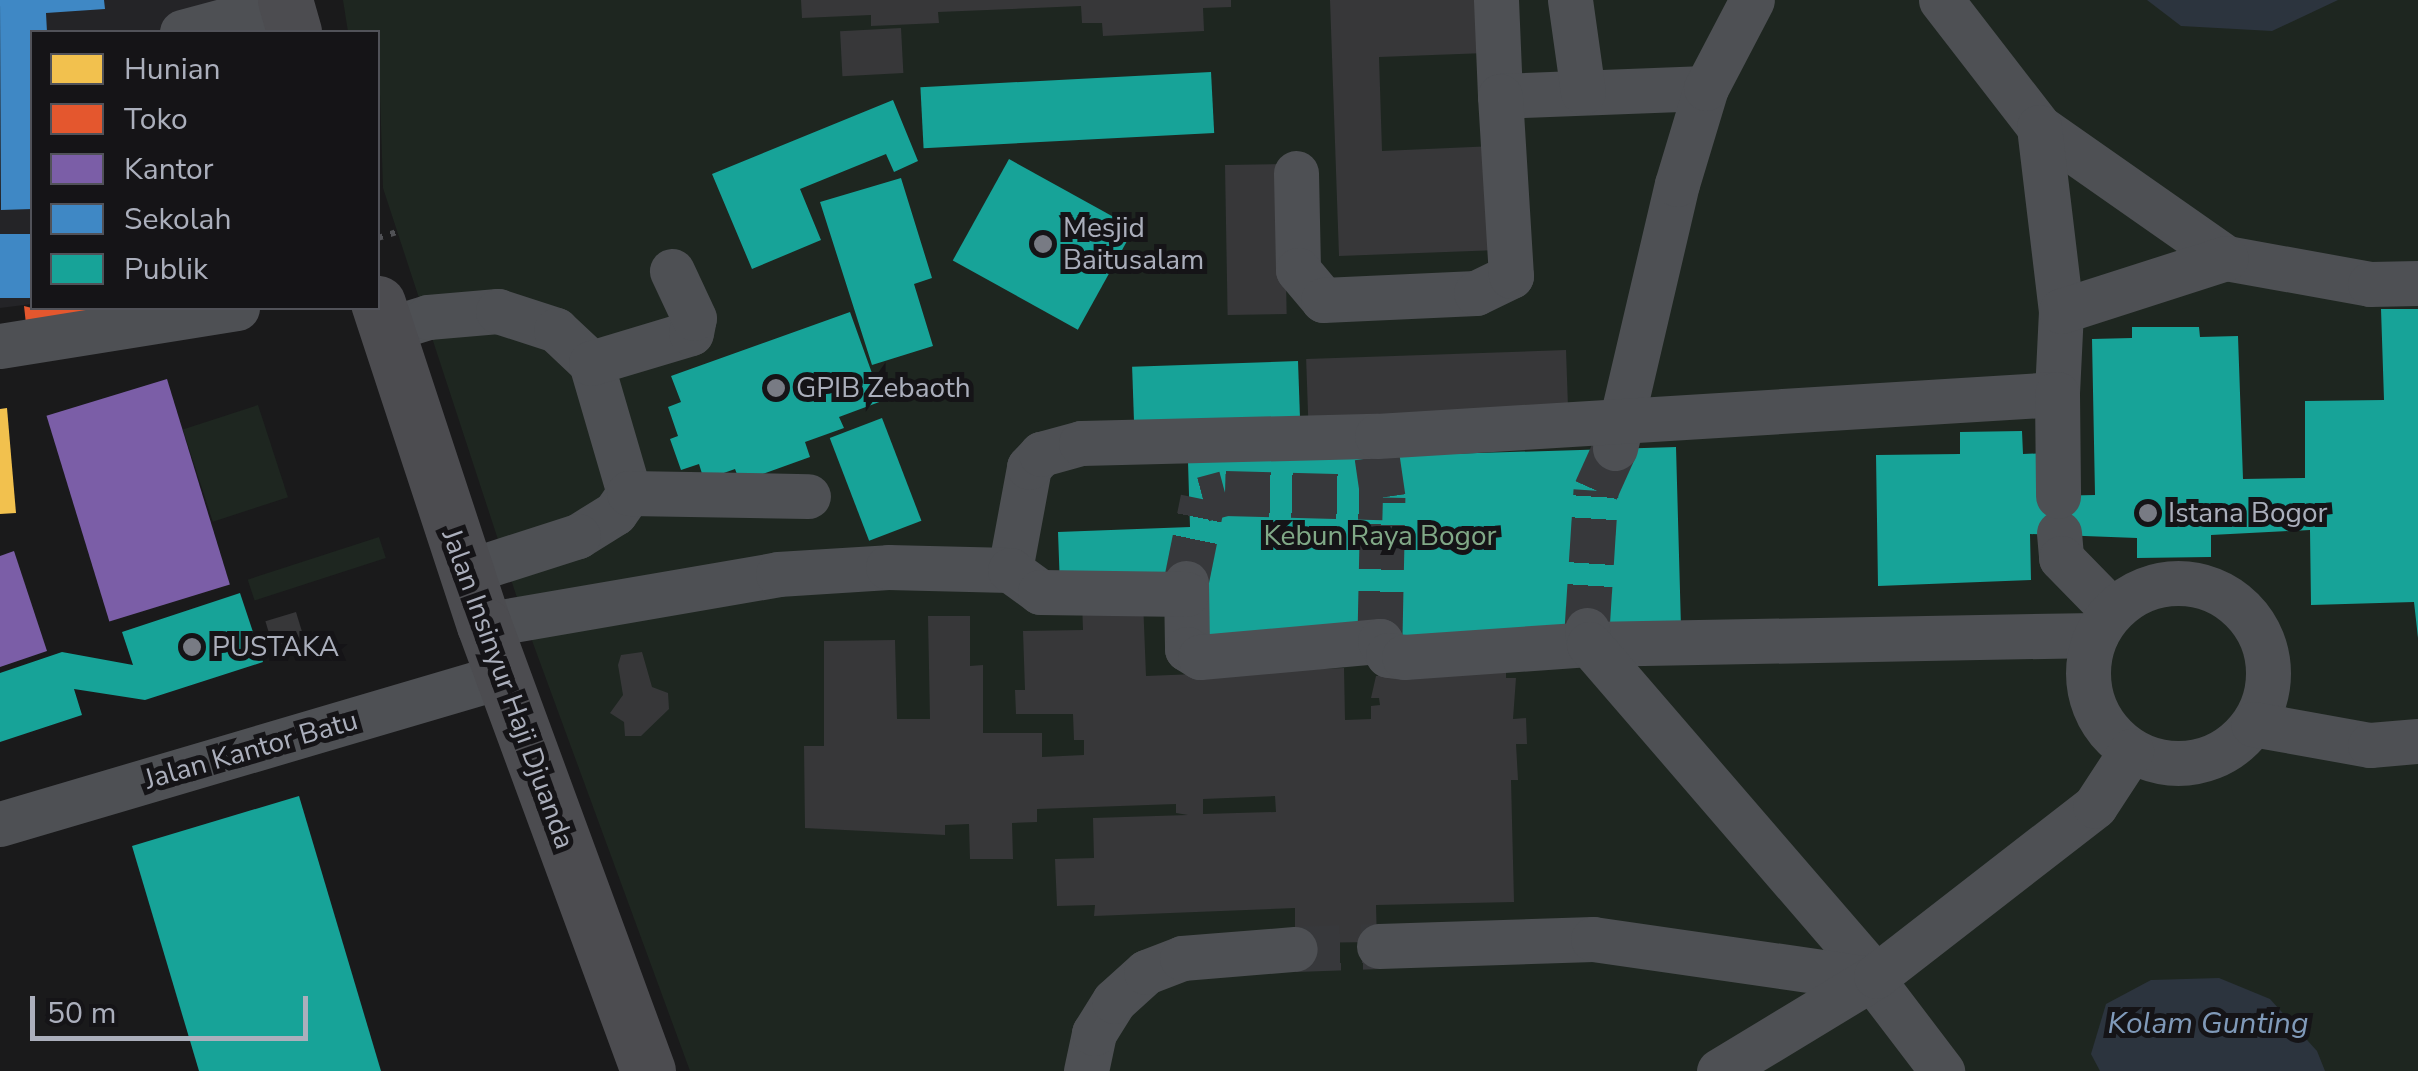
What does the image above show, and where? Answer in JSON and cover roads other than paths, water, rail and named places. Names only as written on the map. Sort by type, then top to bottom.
[{"type":"main road","name":"Jalan Insinyur Haji Djuanda","points":[[382,317],[484,625],[648,1071]]},
{"type":"street","points":[[1296,173],[1298,270],[1323,300],[1476,294],[1512,276],[1496,0]]},
{"type":"street","points":[[1570,0],[1583,92]]},
{"type":"street","points":[[1617,435],[1654,262],[1706,88],[1752,0]]},
{"type":"street","points":[[1941,0],[2040,128],[2226,258],[2370,284],[2418,283]]},
{"type":"street","points":[[193,30],[288,12]]},
{"type":"street","points":[[1500,96],[1706,88]]},
{"type":"street","points":[[2040,128],[2061,310],[2057,394],[2062,558],[2104,623]]},
{"type":"street","points":[[2061,310],[2226,258]]},
{"type":"street","points":[[591,363],[690,333],[694,318],[672,272]]},
{"type":"street","points":[[0,346],[225,310]]},
{"type":"street","points":[[382,317],[498,311],[556,330],[591,363],[629,493]]},
{"type":"street","points":[[1010,570],[1021,485],[1041,454],[1058,448],[1377,446],[1617,435],[2057,394]]},
{"type":"street","points":[[466,572],[578,536],[615,513],[629,493]]},
{"type":"street","points":[[629,493],[808,496]]},
{"type":"street","points":[[484,625],[778,574],[888,567],[1010,570],[1040,592],[1186,588],[1187,649],[1200,657],[1380,639],[1388,655],[1404,657],[1588,637],[2104,623]]},
{"type":"street","points":[[2165,583],[2195,584],[2223,594],[2246,613],[2266,653],[2266,697],[2253,724],[2227,749],[2192,762],[2131,751],[2093,706],[2088,670],[2104,623],[2136,592],[2165,583]]},
{"type":"street","points":[[1588,637],[1874,977],[1942,1071]]},
{"type":"street","name":"Jalan Kantor Batu","points":[[0,824],[502,676]]},
{"type":"street","points":[[2253,724],[2370,746],[2418,741]]},
{"type":"street","points":[[1719,1071],[1874,977],[2095,806],[2131,751]]},
{"type":"street","points":[[1379,946],[1594,939],[1874,977]]},
{"type":"street","points":[[1086,1071],[1094,1033],[1146,972],[1182,958],[1294,949]]},
{"type":"street","points":[[1750,1071],[1812,1014]]},
{"type":"water","points":[[2147,0],[2338,0],[2272,31],[2181,26]]},
{"type":"water","name":"Kolam Gunting","points":[[2219,978],[2270,999],[2317,1051],[2325,1071],[2100,1071],[2091,1054],[2106,1004],[2151,980]]},
{"type":"tunnel","points":[[1587,630],[1596,490],[1615,448]]},
{"type":"tunnel","points":[[1186,583],[1203,499],[1225,493],[1383,497],[1377,456]]},
{"type":"tunnel","points":[[1380,636],[1383,497]]},
{"type":"tunnel","points":[[1295,949],[1379,946]]},
{"type":"place","name":"Mesjid Baitusalam","points":[[1043,244]]},
{"type":"place","name":"GPIB Zebaoth","points":[[776,388]]},
{"type":"place","name":"Istana Bogor","points":[[2148,513]]},
{"type":"place","name":"PUSTAKA","points":[[192,647]]},
{"type":"park label","name":"Kebun Raya Bogor","points":[[1380,536]]}]
